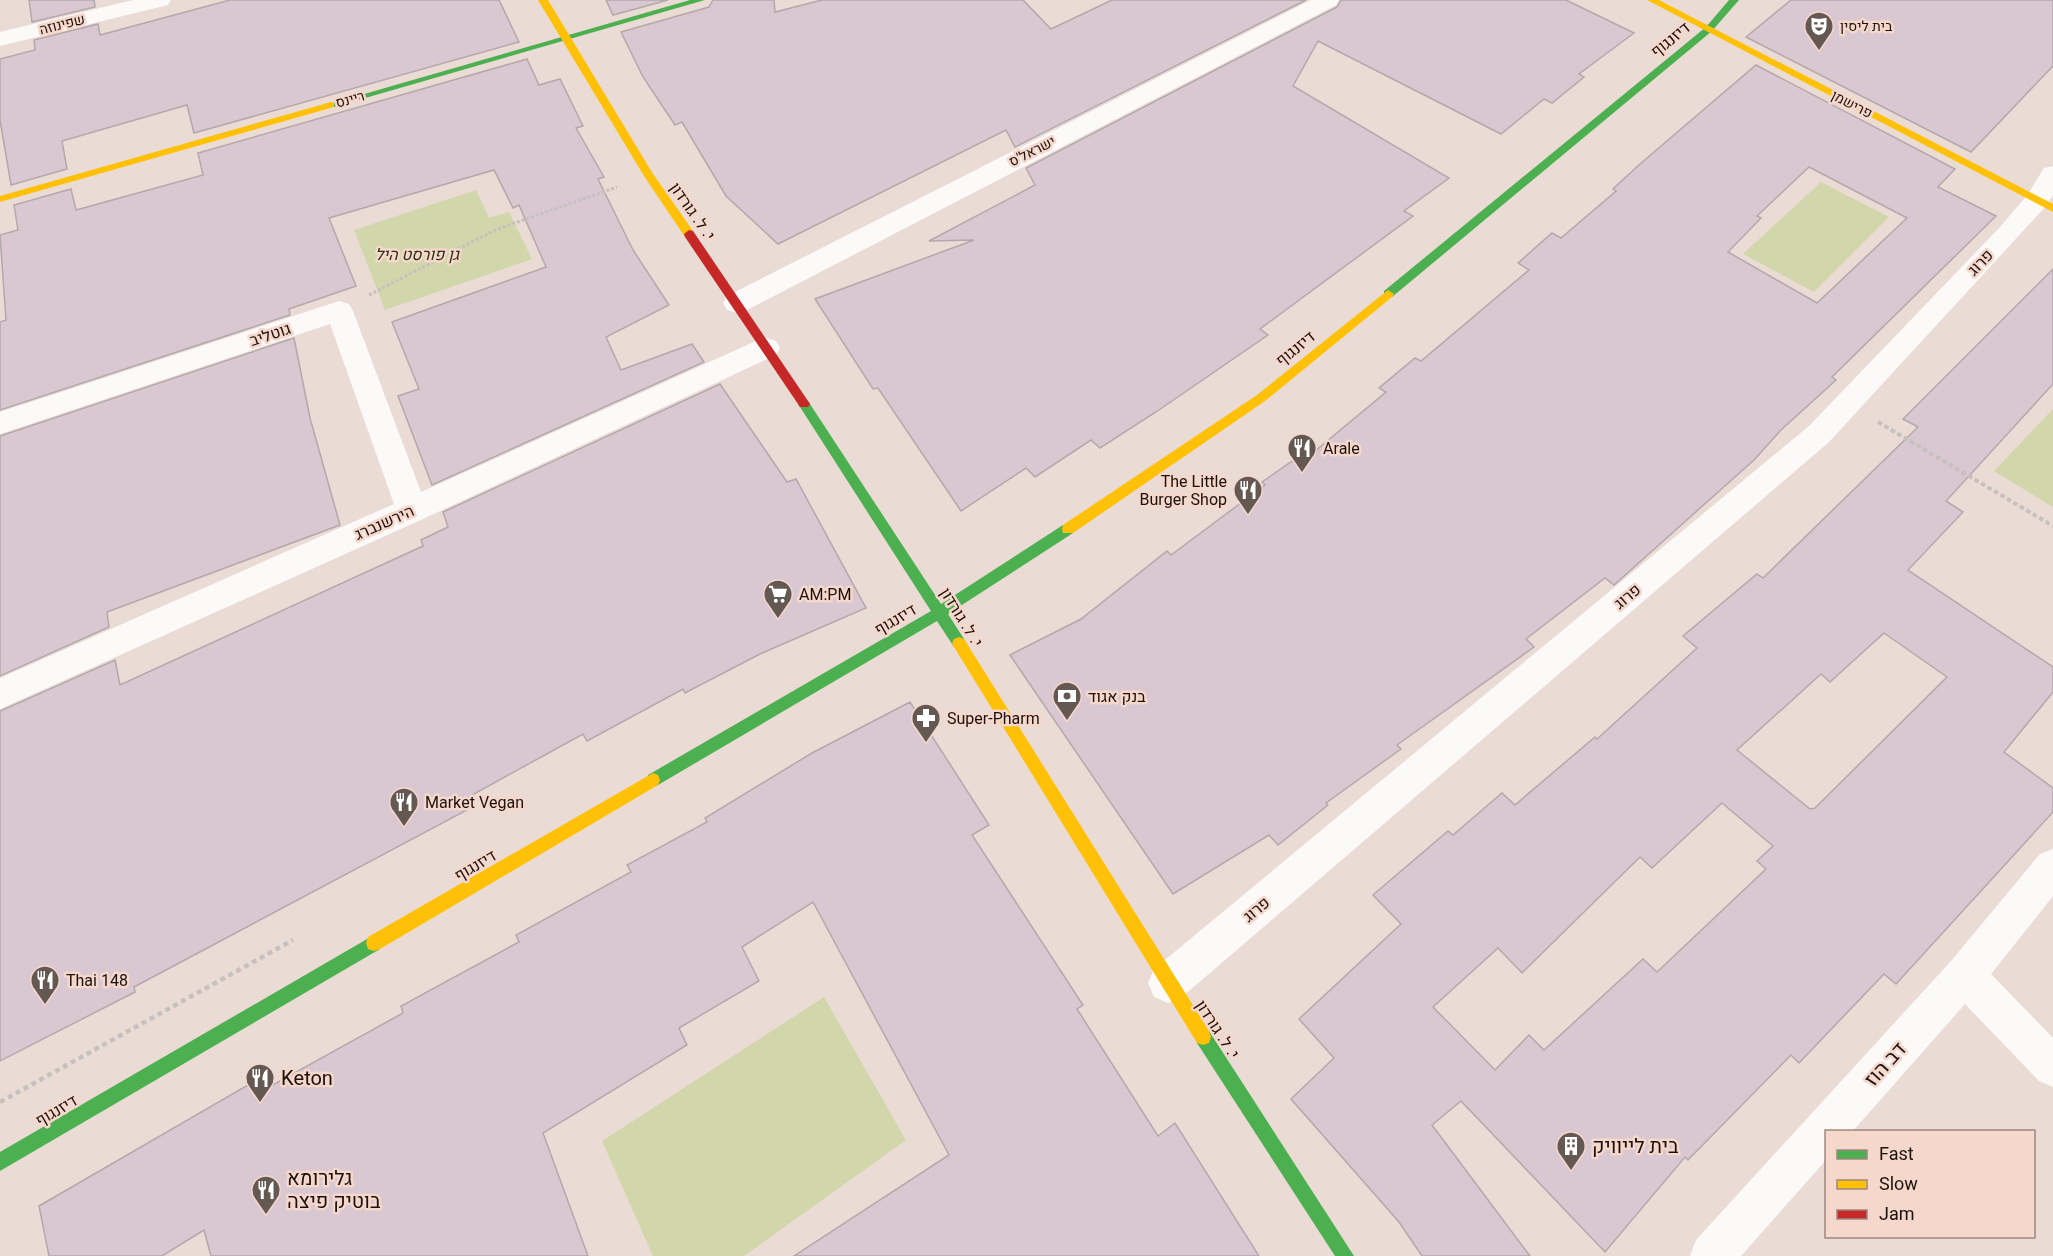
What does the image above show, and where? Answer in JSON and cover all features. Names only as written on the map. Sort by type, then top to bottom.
[{"type":"street","name":"שפינוזה","points":[[0,39],[160,0]]},
{"type":"street","name":"י. ל. גורדון","points":[[543,0],[649,176],[737,303],[940,612],[1168,983],[1345,1256]]},
{"type":"street","name":"ריינס","points":[[0,199],[700,0]]},
{"type":"street","name":"ישראל'ס","points":[[737,303],[1328,0]]},
{"type":"street","name":"פרישמן","points":[[1652,0],[2048,194]]},
{"type":"street","name":"דיזנגוף","points":[[0,1162],[940,612],[1105,505],[1261,398],[1709,29],[1734,0]]},
{"type":"street","name":"פרוג","points":[[1168,983],[1819,434],[2048,194]]},
{"type":"street","name":"גוטליב","points":[[0,423],[339,311]]},
{"type":"street","points":[[339,311],[411,510]]},
{"type":"street","name":"הירשנברג","points":[[0,694],[766,348]]},
{"type":"street","name":"דב הוז","points":[[1825,1130],[1965,975],[2053,867]]},
{"type":"street","points":[[1965,975],[2053,1067]]},
{"type":"street","name":"דב הוז","points":[[1712,1256],[1825,1130]]},
{"type":"path","points":[[339,311],[495,230],[649,176]]},
{"type":"path","points":[[1876,421],[2053,526]]},
{"type":"green space","points":[[1821,182],[1889,217],[1814,292],[1743,254]]},
{"type":"green space","name":"גן פורסט היל","points":[[476,190],[489,218],[509,212],[532,259],[385,310],[354,230]]},
{"type":"green space","points":[[2053,409],[2053,507],[1994,471]]},
{"type":"green space","points":[[824,997],[906,1140],[744,1256],[653,1256],[602,1141]]},
{"type":"building","points":[[29,0],[94,0],[95,7],[32,22]]},
{"type":"building","points":[[230,0],[499,0],[519,42],[194,133],[187,105],[62,141],[67,169],[11,185],[0,120],[0,59],[35,50],[34,40],[98,24],[100,35]]},
{"type":"building","points":[[606,0],[668,0],[613,15]]},
{"type":"building","points":[[713,0],[774,0],[775,12],[822,0],[1023,0],[1051,29],[1112,0],[1306,0],[1015,147],[1006,130],[778,244],[726,196],[682,122],[675,125],[643,77],[621,32],[709,7]]},
{"type":"building","points":[[1341,0],[1566,0],[1634,33],[1579,74],[1584,77],[1552,103],[1544,99],[1501,134],[1318,41],[1293,86],[1449,178],[1404,211],[1413,216],[1260,329],[1268,335],[1156,412],[1100,448],[1091,440],[1035,477],[1026,468],[961,511],[878,388],[873,389],[815,299],[974,240],[929,241],[1035,185],[1026,168],[1337,7]]},
{"type":"building","points":[[1791,0],[2053,0],[2053,66],[1971,152],[1746,37]]},
{"type":"building","points":[[527,59],[539,85],[560,79],[583,126],[576,128],[604,177],[598,179],[633,250],[669,305],[606,337],[621,370],[692,344],[704,362],[432,485],[398,396],[419,389],[392,322],[546,267],[519,205],[513,208],[494,170],[329,218],[356,286],[289,309],[290,315],[0,410],[0,322],[6,320],[0,235],[18,230],[14,205],[71,189],[76,210],[203,175],[198,153]]},
{"type":"building","points":[[1756,65],[1955,169],[1938,187],[1996,216],[1832,377],[1836,380],[1781,430],[1754,460],[1614,585],[1605,578],[1526,639],[1534,647],[1397,745],[1401,749],[1326,803],[1328,805],[1278,845],[1269,835],[1173,894],[1010,655],[1081,619],[1167,551],[1171,555],[1265,485],[1262,482],[1311,448],[1315,451],[1386,392],[1379,388],[1415,358],[1421,361],[1529,270],[1518,263],[1552,233],[1561,238],[1616,191],[1613,189]],"holes":[[[1809,167],[1907,218],[1817,303],[1728,252],[1761,218],[1757,216]]]},
{"type":"building","points":[[2053,269],[2053,384],[1946,501],[1963,512],[1908,570],[2053,667],[2053,692],[2004,752],[2053,788],[2053,812],[1896,984],[1884,974],[1799,1063],[1791,1055],[1688,1160],[1685,1157],[1605,1252],[1461,1101],[1432,1125],[1530,1256],[1422,1256],[1399,1222],[1291,1099],[1334,1058],[1299,1019],[1401,924],[1373,895],[1448,831],[1453,835],[1502,793],[1515,805],[1595,737],[1597,739],[1697,648],[1683,636],[1757,574],[1763,578],[1918,427],[1903,419]],"holes":[[[1884,633],[1947,677],[1815,808],[1810,809],[1737,750],[1821,674],[1830,682]],[[1722,803],[1773,846],[1757,861],[1766,869],[1657,972],[1643,959],[1544,1050],[1529,1035],[1495,1070],[1433,1007],[1498,948],[1522,973],[1640,857],[1652,868]]]},
{"type":"building","points":[[294,338],[310,418],[340,525],[107,612],[109,627],[0,676],[0,436]]},
{"type":"building","points":[[720,384],[787,482],[796,479],[866,608],[760,654],[685,693],[683,689],[587,741],[583,734],[463,800],[467,810],[134,987],[135,992],[0,1061],[0,711],[115,660],[120,685],[423,546],[421,540],[448,527],[443,512]]},
{"type":"building","points":[[910,702],[989,825],[972,835],[1083,1005],[1077,1009],[1158,1136],[1175,1123],[1259,1256],[794,1256],[949,1155],[813,902],[742,947],[759,981],[679,1028],[687,1045],[543,1133],[588,1256],[211,1256],[204,1230],[162,1256],[49,1256],[39,1206],[267,1074],[271,1086],[403,1013],[401,1006],[519,942],[516,935],[631,872],[627,865],[707,822],[705,818],[812,753]]},
{"type":"traffic: fast","points":[[331,105],[700,0]]},
{"type":"traffic: fast","points":[[1388,294],[1709,29],[1734,0]]},
{"type":"traffic: fast","points":[[804,404],[959,643]]},
{"type":"traffic: fast","points":[[653,780],[940,612],[1068,529]]},
{"type":"traffic: fast","points":[[0,1162],[374,943]]},
{"type":"traffic: fast","points":[[1203,1037],[1345,1256]]},
{"type":"traffic: slow","points":[[543,0],[649,176],[689,234]]},
{"type":"traffic: slow","points":[[1652,0],[2053,208]]},
{"type":"traffic: slow","points":[[0,199],[331,105]]},
{"type":"traffic: slow","points":[[1068,529],[1261,398],[1388,294]]},
{"type":"traffic: slow","points":[[959,643],[1203,1037]]},
{"type":"traffic: slow","points":[[374,943],[653,780]]},
{"type":"traffic: jam","points":[[689,234],[804,404]]},
{"type":"place","name":"בית ליסין","points":[[1819,52]]},
{"type":"place","name":"Arale","points":[[1302,474]]},
{"type":"place","name":"The Little Burger Shop","points":[[1248,516]]},
{"type":"place","name":"AM:PM","points":[[778,620]]},
{"type":"place","name":"בנק אגוד","points":[[1067,722]]},
{"type":"place","name":"Super-Pharm","points":[[926,744]]},
{"type":"place","name":"Market Vegan","points":[[404,828]]},
{"type":"place","name":"Thai 148","points":[[45,1006]]},
{"type":"place","name":"Keton","points":[[260,1104]]},
{"type":"place","name":"בית לייוויק","points":[[1571,1172]]},
{"type":"place","name":"גלירומא בוטיק פיצה","points":[[266,1216]]}]
